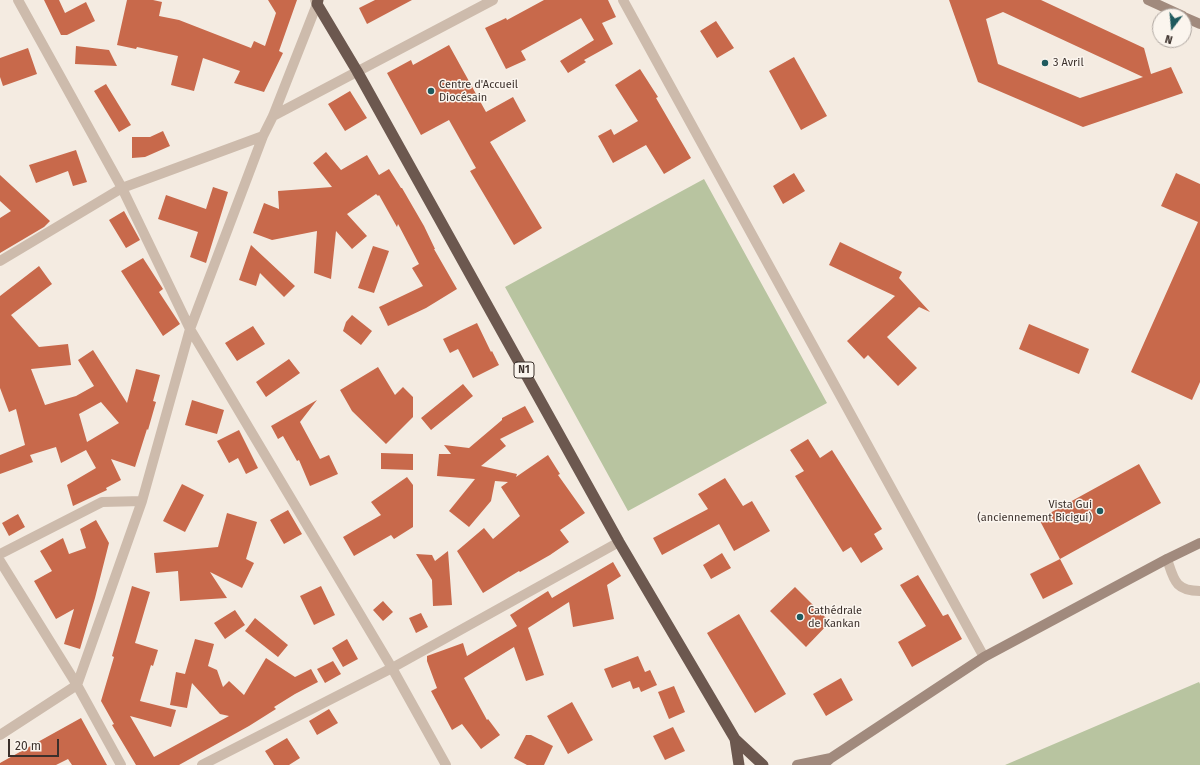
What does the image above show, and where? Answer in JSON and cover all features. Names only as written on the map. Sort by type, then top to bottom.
[{"type":"highway","name":"N1","points":[[317,1],[620,542],[735,740],[763,765]]},
{"type":"highway","name":"N1","points":[[735,740],[739,765]]},
{"type":"main road","points":[[1148,0],[1166,8]]},
{"type":"main road","points":[[823,765],[831,758],[984,657],[1167,559],[1200,543]]},
{"type":"main road","points":[[797,765],[831,758]]},
{"type":"street","points":[[18,0],[122,188],[190,329],[392,668],[446,765]]},
{"type":"street","points":[[274,116],[493,0]]},
{"type":"street","points":[[623,0],[984,657]]},
{"type":"street","points":[[0,735],[77,685],[142,501],[190,329],[263,136],[274,116],[317,1]]},
{"type":"street","points":[[0,261],[122,188],[263,136]]},
{"type":"street","points":[[0,554],[102,502],[142,501]]},
{"type":"street","points":[[202,765],[392,668],[620,542]]},
{"type":"street","points":[[1167,559],[1174,582],[1181,588],[1190,591],[1200,591]]},
{"type":"street","points":[[0,561],[77,685],[121,765]]},
{"type":"green space","points":[[704,179],[827,403],[628,511],[505,287]]},
{"type":"green space","points":[[1199,682],[1200,765],[1005,765]]},
{"type":"building","points":[[44,0],[59,0],[65,13],[86,2],[95,21],[67,35],[61,35]]},
{"type":"building","points":[[127,0],[153,0],[162,2],[159,16],[179,20],[251,48],[254,41],[265,46],[276,13],[268,0],[297,0],[279,51],[283,53],[264,92],[234,83],[240,71],[203,58],[194,91],[171,85],[178,56],[137,47],[136,49],[117,45]]},
{"type":"building","points":[[375,0],[412,0],[367,24],[359,8]]},
{"type":"building","points":[[544,0],[608,0],[616,17],[602,23],[613,44],[584,60],[586,62],[568,73],[560,61],[594,40],[581,18],[521,51],[526,60],[506,69],[485,28],[506,18],[507,20]]},
{"type":"building","points":[[949,0],[1041,0],[1144,48],[1151,74],[1171,67],[1183,93],[1083,127],[978,82]],"holes":[[[1003,12],[1143,77],[1080,98],[998,64],[986,19]]]},
{"type":"building","points":[[716,21],[734,48],[717,58],[700,31]]},
{"type":"building","points":[[449,45],[486,112],[513,97],[526,121],[490,142],[542,228],[514,245],[470,171],[476,168],[449,120],[421,135],[387,73],[411,60],[413,65]]},
{"type":"building","points":[[76,46],[109,50],[117,66],[75,64]]},
{"type":"building","points":[[28,48],[37,74],[3,86],[0,77],[0,58]]},
{"type":"building","points":[[794,57],[827,116],[801,130],[769,71]]},
{"type":"building","points":[[640,69],[658,97],[656,98],[691,158],[664,174],[646,145],[613,163],[598,136],[611,129],[614,135],[638,121],[615,85]]},
{"type":"building","points":[[106,84],[131,125],[119,132],[94,91]]},
{"type":"building","points":[[350,91],[367,118],[345,131],[328,104]]},
{"type":"building","points":[[163,131],[170,146],[145,157],[132,158],[132,137],[150,137]]},
{"type":"building","points":[[76,150],[87,182],[73,186],[68,171],[36,183],[29,165]]},
{"type":"building","points":[[326,152],[341,170],[367,155],[379,175],[389,169],[424,226],[434,249],[457,289],[426,308],[388,326],[379,307],[423,286],[412,268],[419,264],[398,224],[397,227],[379,195],[378,196],[376,194],[347,214],[367,236],[352,249],[336,231],[331,279],[314,273],[317,231],[272,240],[253,233],[264,203],[279,209],[278,191],[332,187],[313,163]]},
{"type":"building","points":[[794,173],[805,191],[783,204],[773,186]]},
{"type":"building","points":[[1176,173],[1200,184],[1200,382],[1192,400],[1131,372],[1198,222],[1161,206]]},
{"type":"building","points":[[0,175],[50,221],[44,227],[0,253],[0,218],[11,211],[0,201]]},
{"type":"building","points":[[213,187],[228,192],[206,263],[190,257],[198,232],[158,219],[166,195],[206,209]]},
{"type":"building","points":[[124,211],[140,240],[126,248],[109,220]]},
{"type":"building","points":[[840,242],[902,272],[899,278],[930,312],[919,307],[887,337],[917,368],[898,386],[868,355],[864,359],[847,341],[895,296],[829,265]]},
{"type":"building","points":[[251,245],[295,286],[284,297],[260,273],[256,286],[239,280]]},
{"type":"building","points":[[373,246],[389,251],[374,293],[358,288]]},
{"type":"building","points":[[143,258],[163,289],[159,292],[180,324],[163,336],[121,271]]},
{"type":"building","points":[[39,266],[52,284],[11,315],[39,347],[68,344],[71,365],[31,369],[45,405],[76,396],[94,386],[78,360],[93,350],[127,403],[136,369],[160,375],[153,401],[156,402],[135,467],[111,459],[121,480],[106,488],[107,490],[73,506],[67,485],[96,468],[86,450],[61,463],[56,447],[30,455],[33,462],[0,474],[0,455],[25,445],[16,409],[9,412],[0,388],[0,296]],"holes":[[[101,402],[119,423],[87,442],[79,414]]]},
{"type":"building","points":[[352,315],[372,331],[361,345],[343,331],[346,322]]},
{"type":"building","points":[[477,323],[499,365],[473,378],[458,349],[450,353],[443,339]]},
{"type":"building","points":[[1029,324],[1089,349],[1079,374],[1019,349]]},
{"type":"building","points":[[253,326],[265,344],[237,361],[225,343]]},
{"type":"building","points":[[289,359],[300,373],[266,397],[256,382]]},
{"type":"building","points":[[378,367],[395,395],[403,387],[413,397],[413,417],[386,444],[352,411],[340,390]]},
{"type":"building","points":[[463,384],[473,396],[431,430],[421,418]]},
{"type":"building","points":[[192,400],[224,410],[217,434],[185,425]]},
{"type":"building","points":[[317,400],[300,422],[320,459],[329,455],[338,474],[310,486],[299,460],[297,461],[283,436],[278,439],[271,426]]},
{"type":"building","points":[[525,406],[534,422],[500,439],[506,446],[481,466],[517,474],[516,477],[548,455],[560,474],[558,475],[585,513],[560,530],[569,542],[550,555],[520,572],[519,571],[483,593],[457,551],[484,528],[493,539],[520,516],[501,487],[508,482],[495,481],[491,501],[469,527],[449,511],[475,479],[437,476],[439,454],[451,454],[444,445],[469,448],[502,420],[502,418]]},
{"type":"building","points":[[239,430],[258,468],[246,474],[238,458],[229,463],[217,441]]},
{"type":"building","points":[[808,439],[820,458],[832,450],[882,529],[874,534],[883,549],[861,563],[851,547],[843,552],[795,476],[804,471],[790,450]]},
{"type":"building","points":[[381,453],[413,454],[413,470],[381,469]]},
{"type":"building","name":"Vista Gui (anciennement Bicigui)","points":[[1139,464],[1161,503],[1060,559],[1039,519]]},
{"type":"building","points":[[407,477],[413,485],[413,527],[394,539],[391,535],[354,556],[343,537],[381,515],[371,502]]},
{"type":"building","points":[[725,478],[743,506],[752,501],[770,531],[734,551],[719,524],[662,555],[653,538],[708,509],[698,494]]},
{"type":"building","points":[[182,484],[204,495],[185,532],[163,521]]},
{"type":"building","points":[[288,510],[302,534],[284,544],[270,520]]},
{"type":"building","points":[[227,513],[257,522],[246,559],[254,563],[242,588],[210,572],[227,598],[180,601],[178,571],[156,573],[154,553],[218,547]]},
{"type":"building","points":[[18,514],[25,527],[9,536],[2,523]]},
{"type":"building","points":[[96,520],[109,543],[80,649],[64,644],[74,609],[56,619],[34,581],[52,571],[40,551],[63,538],[69,554],[86,548],[80,529]]},
{"type":"building","points":[[448,551],[452,605],[433,606],[432,580],[416,554],[432,555],[435,561]]},
{"type":"building","points":[[722,553],[731,568],[711,579],[703,565]]},
{"type":"building","points":[[1060,559],[1073,584],[1043,599],[1030,574]]},
{"type":"building","points":[[613,562],[621,576],[607,585],[614,619],[573,627],[569,602],[528,628],[544,675],[526,681],[514,647],[464,678],[487,720],[488,719],[500,735],[481,749],[462,724],[452,730],[431,691],[437,688],[427,661],[427,656],[463,643],[467,656],[517,626],[510,615],[548,591],[552,598]]},
{"type":"building","points":[[918,575],[943,616],[948,614],[962,639],[912,667],[898,642],[926,626],[900,585]]},
{"type":"building","points":[[132,586],[150,592],[135,643],[158,650],[153,666],[151,665],[140,701],[176,710],[171,727],[130,716],[154,757],[229,716],[220,714],[192,683],[187,708],[170,705],[176,672],[185,674],[195,639],[214,644],[208,666],[217,670],[223,687],[229,681],[244,695],[266,658],[295,677],[311,669],[318,682],[274,707],[276,709],[249,726],[179,765],[136,765],[112,725],[114,724],[101,701]]},
{"type":"building","points":[[321,586],[335,615],[314,625],[300,596]]},
{"type":"building","name":"Cathédrale de Kankan","points":[[795,587],[830,622],[806,647],[770,611]]},
{"type":"building","points":[[383,601],[393,612],[383,621],[373,610]]},
{"type":"building","points":[[235,610],[245,625],[225,639],[214,623]]},
{"type":"building","points":[[421,613],[428,627],[416,633],[409,618]]},
{"type":"building","points":[[739,614],[786,694],[755,713],[707,633]]},
{"type":"building","points":[[255,618],[288,645],[278,657],[245,631]]},
{"type":"building","points":[[347,639],[358,659],[343,667],[332,648]]},
{"type":"building","points":[[638,656],[645,672],[650,670],[657,685],[641,692],[639,687],[633,689],[630,681],[612,688],[604,669]]},
{"type":"building","points":[[333,661],[341,674],[325,683],[317,669]]},
{"type":"building","points":[[841,678],[853,700],[826,716],[813,694]]},
{"type":"building","points":[[674,686],[685,712],[669,719],[658,692]]},
{"type":"building","points":[[572,702],[593,740],[568,754],[547,716]]},
{"type":"building","points":[[329,709],[338,723],[317,735],[309,721]]},
{"type":"building","points":[[81,718],[107,765],[72,765],[68,759],[56,765],[0,765],[0,763]]},
{"type":"building","points":[[673,727],[685,751],[665,760],[653,736]]},
{"type":"building","points":[[526,735],[531,735],[553,746],[544,765],[527,765],[514,758]]},
{"type":"building","points":[[287,738],[300,758],[289,765],[274,765],[265,751]]},
{"type":"place","name":"3 Avril","points":[[1045,63]]},
{"type":"place","name":"Centre d'Accueil Diocésain","points":[[431,91]]},
{"type":"place","name":"Vista Gui (anciennement Bicigui)","points":[[1100,511]]},
{"type":"place","name":"Cathédrale de Kankan","points":[[800,617]]}]
